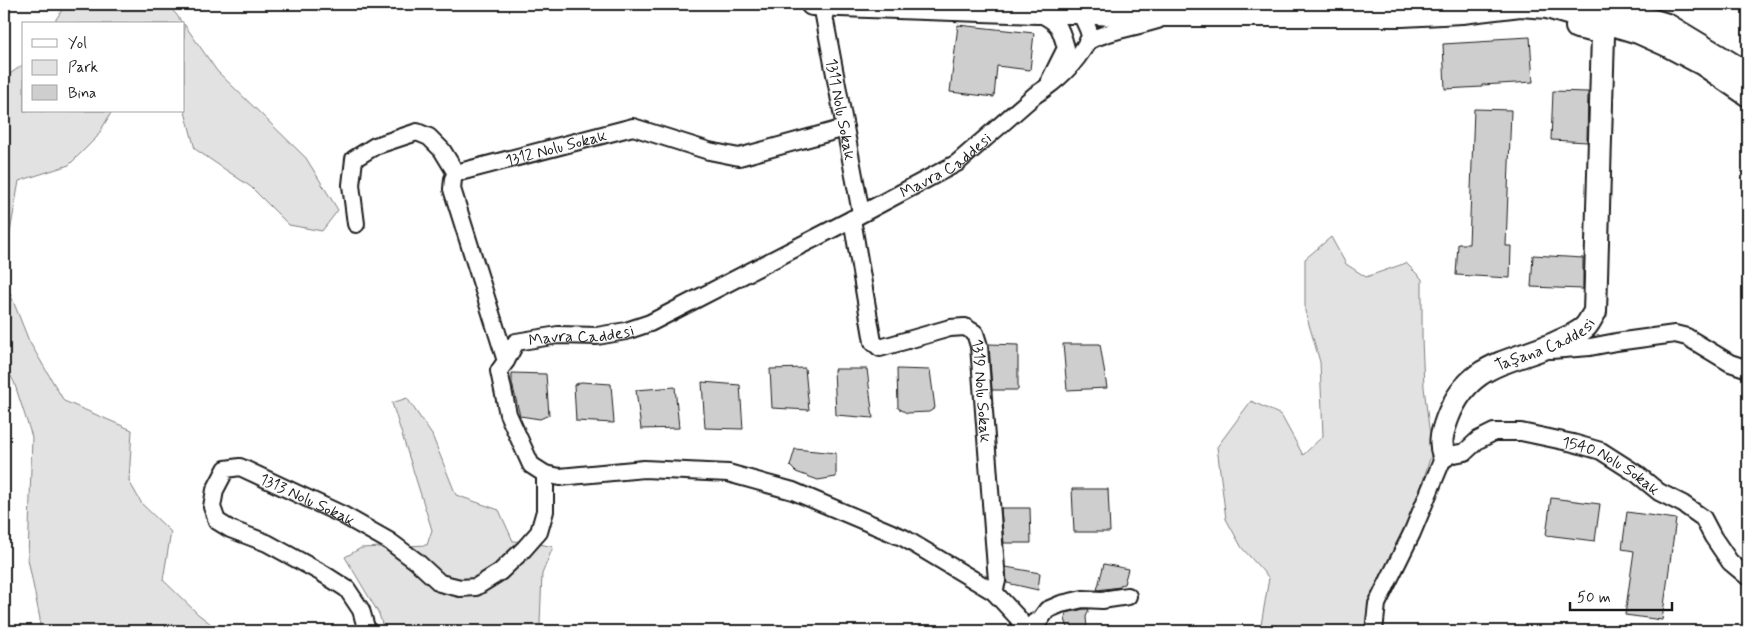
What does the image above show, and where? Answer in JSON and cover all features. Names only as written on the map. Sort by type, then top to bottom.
[{"type":"street","points":[[817,4],[967,7],[1036,12],[1074,8],[1129,15],[1402,15],[1462,12],[1520,5],[1547,7],[1638,32],[1703,64],[1748,95]]},
{"type":"street","name":"1311 Nolu Sokak","points":[[817,4],[845,128],[857,216]]},
{"type":"street","points":[[1595,4],[1666,25],[1748,74]]},
{"type":"street","name":"Taşana Caddesi","points":[[1374,631],[1377,604],[1412,532],[1444,456],[1441,446],[1441,435],[1452,407],[1473,378],[1493,366],[1568,338],[1585,328],[1594,312],[1603,35],[1596,31],[1506,12],[1502,6]]},
{"type":"street","points":[[1074,8],[1089,31],[1091,39],[1088,40]]},
{"type":"street","name":"Mavra Caddesi","points":[[1036,12],[1054,20],[1060,30],[1066,48],[1057,70],[1045,88]]},
{"type":"street","points":[[1088,40],[1105,32],[1143,25],[1171,15]]},
{"type":"street","name":"Mavra Caddesi","points":[[545,474],[531,465],[508,414],[499,370],[516,342],[558,335],[597,336],[626,331],[650,323],[956,164],[1071,67],[1078,59],[1088,40]]},
{"type":"street","name":"1312 Nolu Sokak","points":[[456,173],[633,127],[709,151],[739,157],[845,128]]},
{"type":"street","points":[[356,224],[351,184],[354,159],[375,146],[417,132],[429,136],[442,150],[456,173],[452,189],[506,361]]},
{"type":"street","name":"1319 Nolu Sokak","points":[[857,216],[873,342],[880,348],[950,328],[965,327],[975,333],[979,346],[997,581],[994,592]]},
{"type":"street","points":[[1536,351],[1590,347],[1675,334],[1687,337],[1730,363],[1748,369]]},
{"type":"street","name":"1540 Nolu Sokak","points":[[1444,456],[1465,452],[1478,440],[1494,432],[1521,432],[1601,451],[1637,474],[1658,492],[1683,504],[1703,518],[1730,562],[1748,577]]},
{"type":"street","name":"1313 Nolu Sokak","points":[[367,631],[361,610],[347,590],[322,572],[267,543],[230,529],[217,521],[212,507],[215,490],[226,470],[240,467],[343,514],[416,561],[440,583],[460,588],[476,587],[500,572],[539,532],[545,511],[545,474]]},
{"type":"street","points":[[545,474],[560,477],[644,469],[728,473],[793,491],[904,538],[994,592],[1019,619],[1024,631],[1039,621],[1047,610],[1061,604],[1083,599],[1102,600],[1128,596]]},
{"type":"green space","points":[[66,4],[166,4],[182,22],[54,22]]},
{"type":"green space","points":[[185,25],[217,71],[306,158],[338,210],[322,231],[289,225],[251,187],[195,149],[185,112]]},
{"type":"green space","points":[[22,65],[22,112],[111,112],[97,137],[69,165],[19,181],[4,267],[4,78]]},
{"type":"green space","points":[[1331,237],[1346,264],[1366,277],[1406,263],[1422,279],[1424,387],[1432,452],[1376,631],[1260,631],[1269,578],[1242,548],[1226,519],[1217,447],[1251,401],[1281,415],[1303,455],[1323,436],[1320,362],[1305,311],[1305,259]]},
{"type":"green space","points":[[4,278],[29,341],[64,401],[132,430],[129,481],[142,504],[171,532],[163,580],[198,614],[220,631],[39,631],[40,619],[28,559],[32,437],[14,382],[4,364]]},
{"type":"green space","points":[[407,398],[432,435],[456,495],[499,510],[513,541],[531,542],[553,547],[542,574],[540,623],[546,631],[384,631],[379,614],[345,557],[361,548],[427,545],[432,530],[392,403]]},
{"type":"building","points":[[958,25],[1034,33],[1030,70],[997,66],[994,97],[950,92]]},
{"type":"building","points":[[1530,37],[1533,82],[1445,89],[1443,44]]},
{"type":"building","points":[[1553,91],[1588,92],[1587,142],[1551,140]]},
{"type":"building","points":[[1474,109],[1511,110],[1506,246],[1511,246],[1510,278],[1456,275],[1458,244],[1469,244]]},
{"type":"building","points":[[1533,255],[1583,258],[1583,289],[1531,287]]},
{"type":"building","points":[[989,344],[1018,345],[1018,390],[992,390]]},
{"type":"building","points":[[1063,344],[1100,344],[1107,388],[1067,390]]},
{"type":"building","points":[[805,368],[809,410],[772,408],[770,369]]},
{"type":"building","points":[[834,369],[867,369],[873,418],[836,415]]},
{"type":"building","points":[[897,369],[930,370],[935,408],[929,412],[907,413],[898,408]]},
{"type":"building","points":[[512,373],[546,374],[549,415],[540,419],[520,416],[512,383]]},
{"type":"building","points":[[581,382],[611,384],[614,423],[576,421],[574,385]]},
{"type":"building","points":[[702,382],[740,385],[743,429],[705,428]]},
{"type":"building","points":[[675,387],[679,428],[641,429],[636,390]]},
{"type":"building","points":[[795,449],[836,453],[836,477],[818,480],[796,472],[790,466]]},
{"type":"building","points":[[1072,489],[1108,489],[1110,532],[1074,532]]},
{"type":"building","points":[[1551,498],[1600,504],[1595,541],[1546,535]]},
{"type":"building","points":[[1001,508],[1030,508],[1031,543],[1004,543]]},
{"type":"building","points":[[1627,512],[1676,519],[1662,620],[1625,615],[1634,551],[1622,549]]},
{"type":"building","points":[[1104,564],[1128,569],[1124,584],[1120,585],[1120,587],[1097,590]]},
{"type":"building","points":[[1006,567],[1040,573],[1038,590],[1007,583]]},
{"type":"building","points":[[1089,609],[1086,617],[1087,629],[1068,628],[1065,619],[1066,613]]}]
